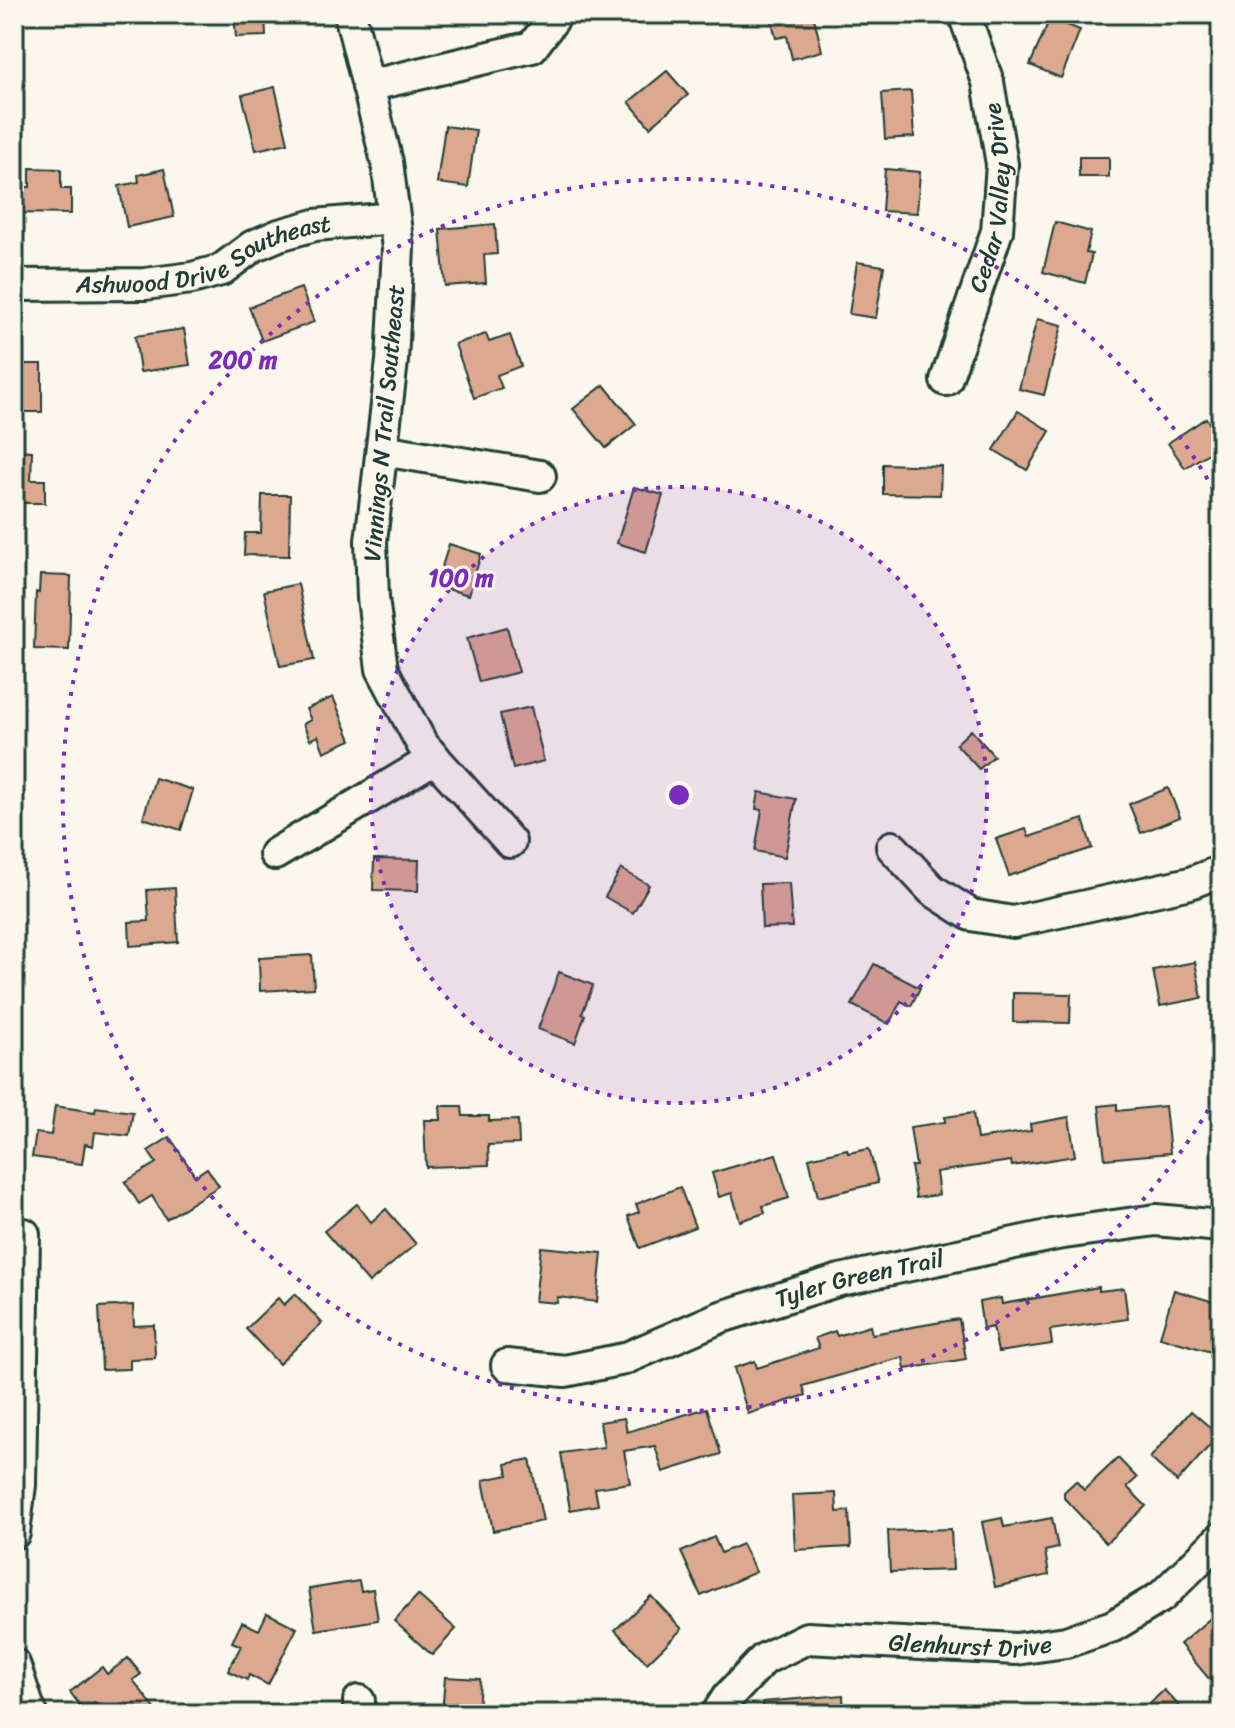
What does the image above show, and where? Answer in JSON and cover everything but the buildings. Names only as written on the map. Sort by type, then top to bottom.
[{"type":"street","name":"Vinnings N Trail Southeast","points":[[350,14],[387,162],[398,248],[393,346],[371,541],[373,598],[382,669],[422,744],[510,842]]},
{"type":"street","name":"Cedar Valley Drive","points":[[946,380],[997,231],[1002,164],[988,82],[964,14]]},
{"type":"street","points":[[368,86],[532,47],[554,18]]},
{"type":"street","name":"Ashwood Drive Southeast","points":[[14,285],[145,284],[192,278],[221,270],[253,246],[279,235],[315,225],[394,218]]},
{"type":"street","points":[[382,450],[540,476]]},
{"type":"street","points":[[275,854],[435,758]]},
{"type":"street","points":[[892,847],[932,890],[971,915],[1013,922],[1190,883],[1221,871]]},
{"type":"street","name":"Tyler Green Trail","points":[[507,1365],[565,1371],[624,1359],[721,1317],[840,1280],[1057,1234],[1156,1220],[1221,1226]]},
{"type":"street","points":[[14,1533],[20,1485],[24,1234]]},
{"type":"street","name":"Glenhurst Drive","points":[[717,1714],[728,1697],[764,1659],[807,1638],[1016,1649],[1066,1642],[1113,1626],[1161,1597],[1221,1538]]},
{"type":"street","points":[[14,1664],[32,1714]]}]
